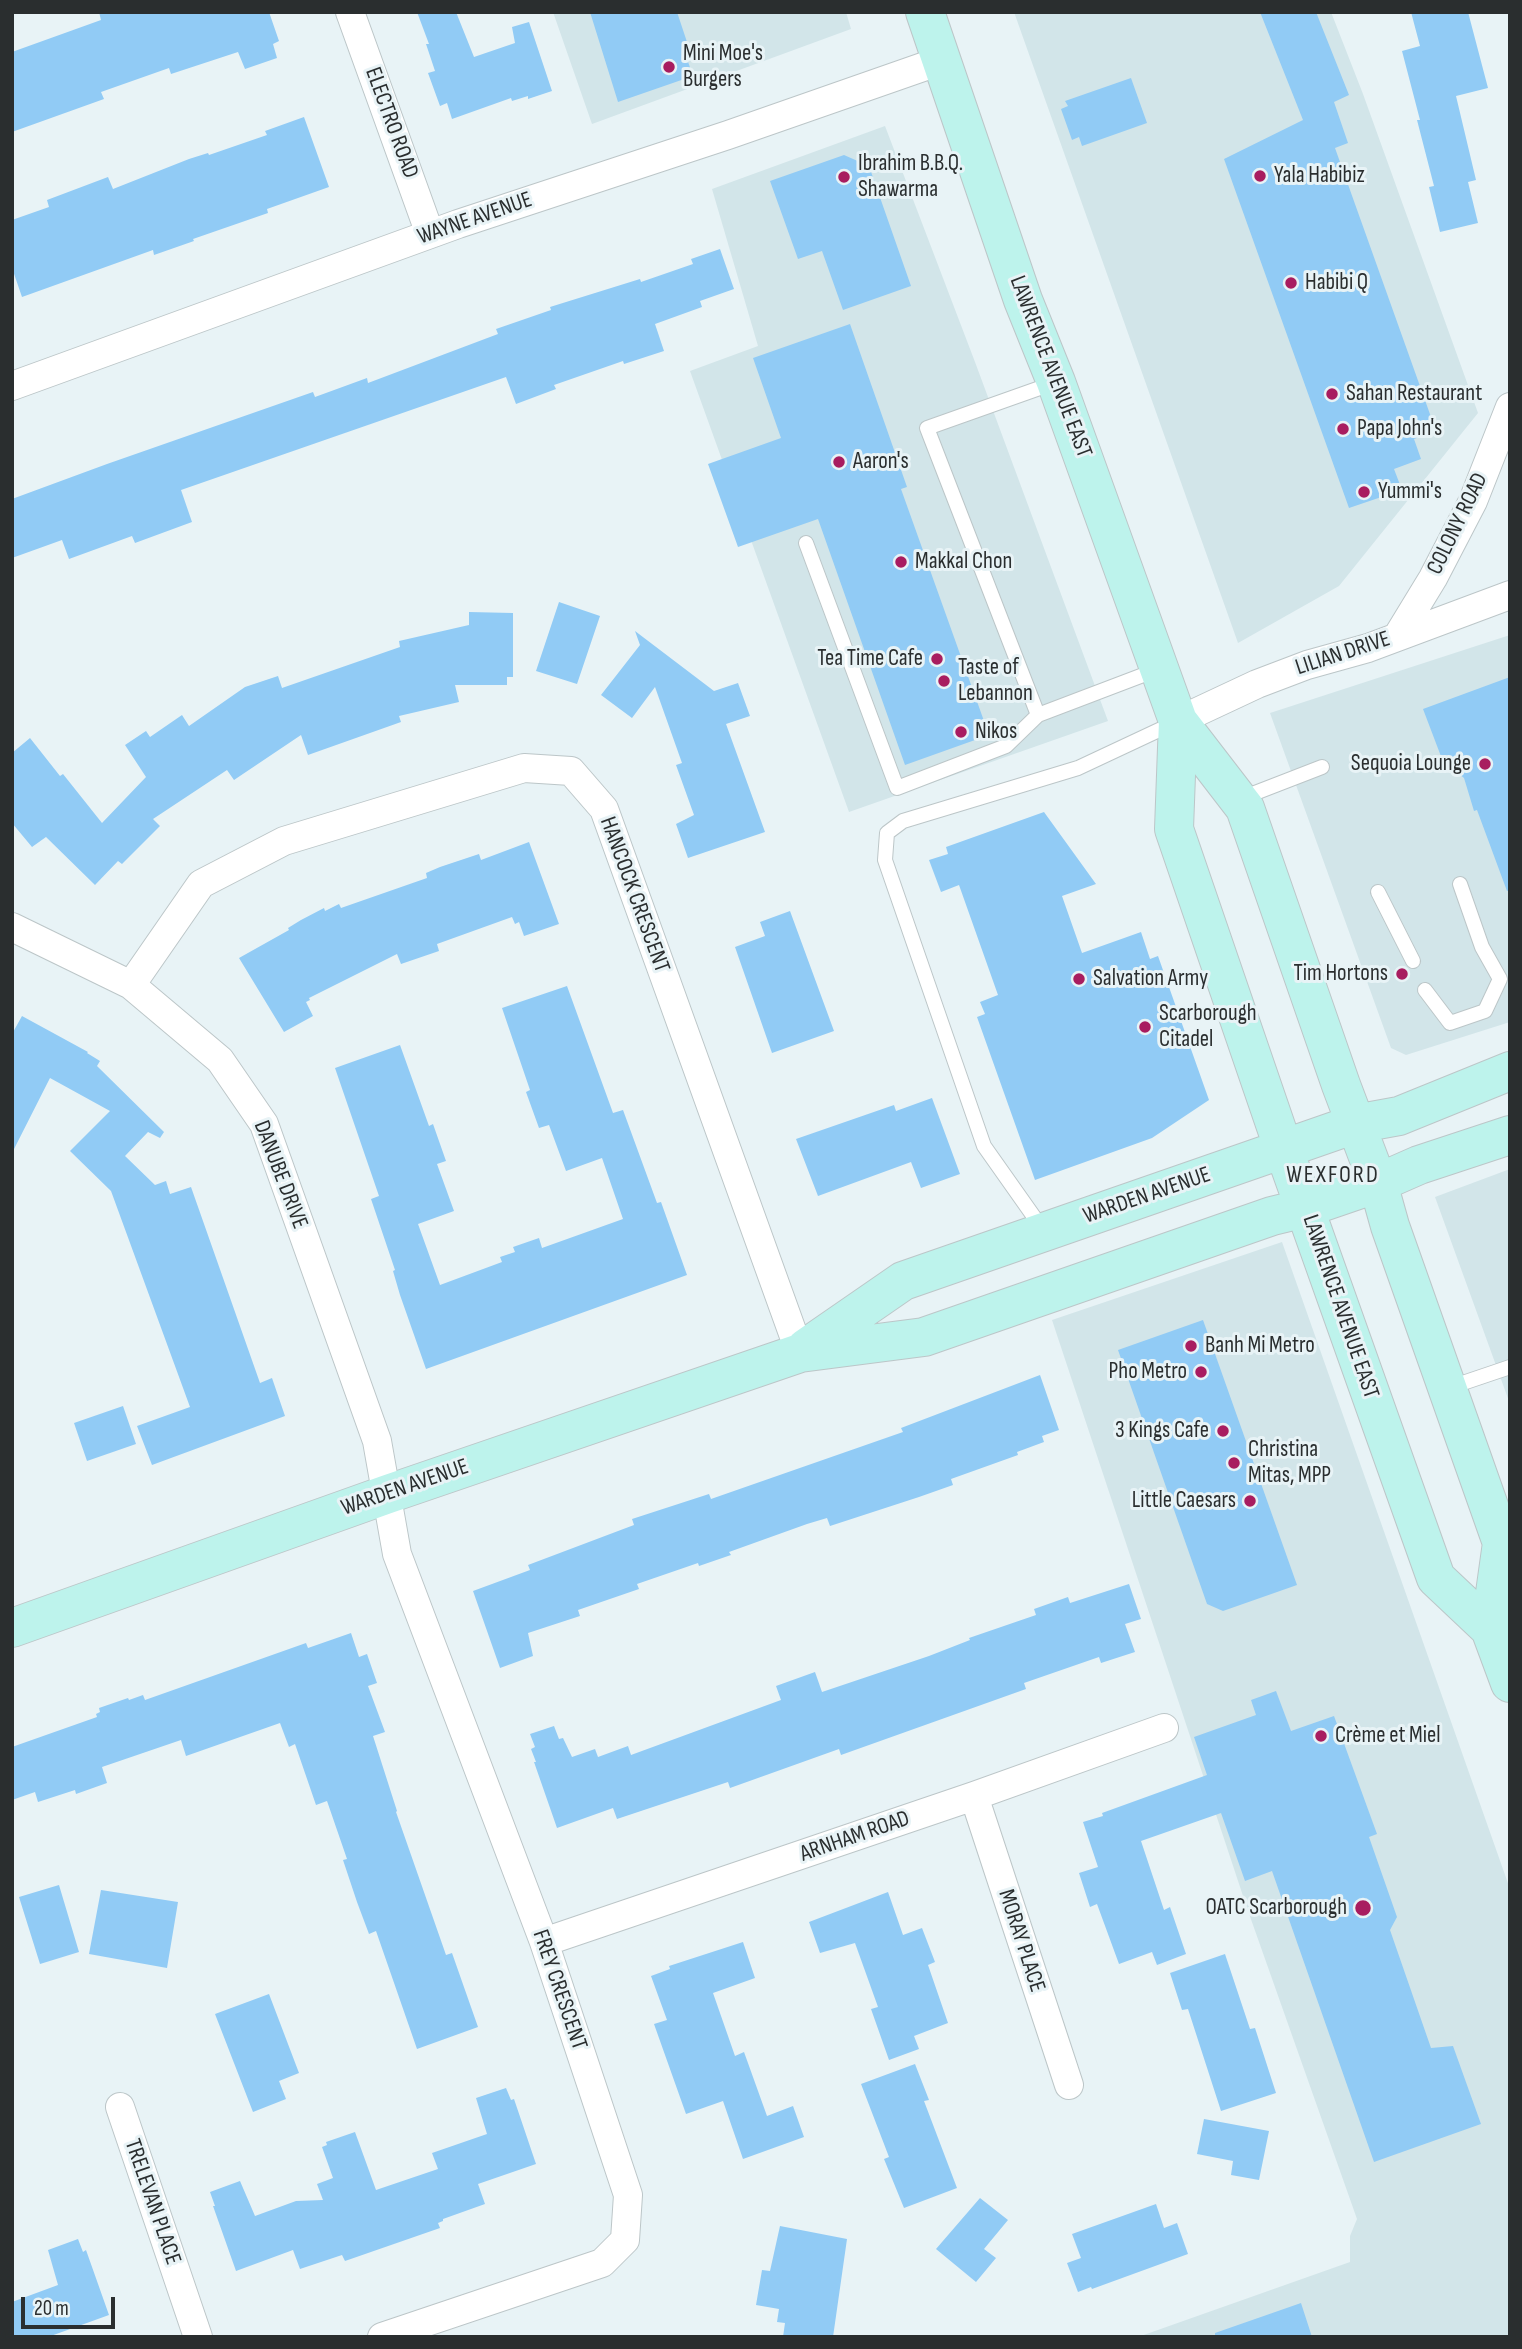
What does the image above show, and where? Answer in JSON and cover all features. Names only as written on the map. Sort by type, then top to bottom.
[{"type":"main road","name":"LAWRENCE AVENUE EAST","points":[[925,12],[1023,300],[1056,382],[1178,720],[1244,808],[1378,1183],[1390,1226],[1502,1543],[1490,1629]]},
{"type":"main road","name":"LAWRENCE AVENUE EAST","points":[[1178,720],[1174,830],[1284,1150],[1436,1578],[1490,1629],[1510,1683]]},
{"type":"main road","name":"WARDEN AVENUE","points":[[800,1353],[903,1281],[1355,1124],[1399,1116],[1510,1071]]},
{"type":"main road","name":"WARDEN AVENUE","points":[[12,1628],[388,1494],[800,1353],[924,1337],[1272,1216],[1305,1208],[1378,1183],[1419,1165],[1510,1135]]},
{"type":"street","name":"ELECTRO ROAD","points":[[350,12],[430,234]]},
{"type":"street","name":"WAYNE AVENUE","points":[[12,386],[430,234],[940,61]]},
{"type":"street","name":"COLONY ROAD","points":[[1396,636],[1433,578],[1473,501],[1510,407]]},
{"type":"street","name":"LILIAN DRIVE","points":[[1178,720],[1257,684],[1307,665],[1368,648],[1510,595]]},
{"type":"street","name":"HANCOCK CRESCENT","points":[[131,985],[201,884],[284,841],[524,768],[571,771],[604,809],[800,1353]]},
{"type":"street","name":"DANUBE DRIVE","points":[[12,927],[131,985],[220,1060],[264,1124],[377,1441],[388,1494]]},
{"type":"street","name":"FREY CRESCENT","points":[[382,2337],[602,2263],[625,2241],[628,2195],[544,1942],[397,1554],[388,1494]]},
{"type":"street","name":"ARNHAM ROAD","points":[[544,1942],[974,1796],[1164,1728]]},
{"type":"street","name":"MORAY PLACE","points":[[974,1796],[1069,2085]]},
{"type":"street","name":"TRELEVAN PLACE","points":[[120,2107],[198,2337]]},
{"type":"lane","points":[[1038,715],[927,428],[1056,382]]},
{"type":"lane","points":[[806,543],[897,788],[1006,746],[1038,715],[1160,668]]},
{"type":"lane","points":[[1045,1232],[984,1146],[885,860],[887,833],[904,821],[1078,768],[1178,720]]},
{"type":"lane","points":[[1237,800],[1322,767]]},
{"type":"lane","points":[[1425,990],[1450,1023],[1485,1011],[1500,979],[1482,947],[1460,884]]},
{"type":"lane","points":[[1378,892],[1413,961]]},
{"type":"lane","points":[[1448,1388],[1510,1367]]},
{"type":"shaded area","points":[[553,12],[846,12],[851,29],[592,124]]},
{"type":"shaded area","points":[[1014,12],[1331,12],[1478,413],[1339,586],[1238,643]]},
{"type":"shaded area","points":[[885,126],[1108,721],[849,812],[690,371],[758,346],[712,189]]},
{"type":"shaded area","points":[[1510,635],[1510,1022],[1406,1055],[1391,1048],[1270,713]]},
{"type":"shaded area","points":[[1510,1169],[1510,1404],[1435,1197]]},
{"type":"shaded area","points":[[1282,1242],[1510,1889],[1510,2337],[1138,2337],[1350,2262],[1350,2236],[1357,2219],[1247,1908],[1052,1320]]},
{"type":"building","points":[[99,12],[269,12],[279,41],[273,44],[277,58],[245,69],[238,52],[171,74],[169,68],[101,92],[104,99],[12,132],[12,52],[101,20]]},
{"type":"building","points":[[417,12],[456,12],[474,57],[515,43],[512,27],[529,22],[552,91],[528,99],[528,96],[512,101],[511,98],[452,119],[447,103],[440,106],[428,73],[435,71],[426,44],[429,44]]},
{"type":"building","points":[[590,12],[677,12],[691,54],[686,56],[693,76],[618,102]]},
{"type":"building","points":[[1260,12],[1316,12],[1349,95],[1334,102],[1348,143],[1335,148],[1436,431],[1414,439],[1421,459],[1394,469],[1402,490],[1349,508],[1224,159],[1303,120]]},
{"type":"building","points":[[1411,12],[1468,12],[1488,88],[1456,96],[1476,180],[1468,182],[1478,223],[1440,232],[1429,187],[1434,186],[1402,51],[1420,46]]},
{"type":"building","points":[[1131,78],[1147,123],[1082,146],[1079,137],[1072,140],[1061,109],[1068,106],[1065,101]]},
{"type":"building","points":[[304,117],[329,187],[267,209],[268,213],[193,239],[194,241],[154,255],[153,250],[22,297],[12,268],[12,220],[49,207],[47,200],[108,177],[113,189],[189,159],[267,135],[265,131]]},
{"type":"building","points":[[844,155],[869,166],[911,286],[843,310],[822,251],[798,259],[770,181]]},
{"type":"building","points":[[720,249],[734,289],[700,301],[702,307],[655,324],[664,351],[624,364],[623,361],[554,385],[556,389],[516,404],[506,377],[181,490],[192,522],[135,543],[132,536],[69,559],[62,540],[12,558],[12,499],[313,392],[315,397],[367,378],[368,383],[498,334],[496,329],[551,310],[550,307],[640,279],[641,282],[693,264],[691,259]]},
{"type":"building","points":[[850,324],[907,487],[901,489],[989,735],[905,765],[818,519],[738,547],[708,464],[781,438],[753,358]]},
{"type":"building","points":[[559,602],[600,616],[577,684],[536,671]]},
{"type":"building","points":[[469,612],[513,613],[513,677],[507,677],[507,685],[455,685],[459,702],[399,716],[401,722],[308,755],[301,735],[234,780],[227,770],[153,819],[160,826],[122,864],[118,861],[95,885],[46,837],[32,847],[12,823],[12,753],[30,738],[102,823],[146,777],[125,745],[146,731],[150,737],[182,715],[189,726],[245,687],[278,676],[282,688],[400,647],[399,641],[469,625]]},
{"type":"building","points":[[635,631],[714,691],[738,683],[750,716],[726,724],[765,832],[688,858],[676,824],[694,815],[676,765],[682,763],[655,687],[632,718],[601,695],[640,645]]},
{"type":"building","points":[[1510,677],[1510,890],[1507,891],[1477,810],[1474,811],[1464,778],[1442,759],[1423,709]]},
{"type":"building","name":"Salvation Army","points":[[1044,812],[1096,884],[1062,896],[1082,953],[1141,932],[1150,959],[1158,956],[1209,1100],[1152,1138],[1035,1180],[977,1017],[985,1014],[980,1002],[998,995],[959,885],[941,892],[929,860],[948,854],[946,847]]},
{"type":"building","points":[[529,842],[559,924],[524,936],[519,922],[515,924],[512,917],[437,944],[439,951],[401,964],[397,954],[309,998],[306,1002],[313,1016],[284,1032],[239,958],[324,908],[325,911],[339,904],[341,908],[427,878],[426,873],[440,867],[479,854],[481,860]]},
{"type":"building","points":[[790,911],[834,1031],[772,1053],[735,947],[765,936],[760,922]]},
{"type":"building","points":[[567,986],[613,1113],[623,1110],[657,1203],[661,1202],[687,1275],[426,1369],[371,1199],[379,1196],[335,1068],[400,1045],[429,1126],[433,1124],[446,1161],[437,1164],[454,1211],[418,1224],[440,1285],[502,1262],[500,1257],[515,1252],[513,1247],[539,1238],[542,1248],[623,1219],[602,1158],[566,1171],[549,1125],[539,1128],[526,1092],[530,1090],[502,1008]]},
{"type":"building","points":[[22,1016],[100,1061],[97,1066],[164,1132],[160,1138],[148,1132],[125,1156],[155,1185],[166,1181],[170,1194],[191,1187],[260,1383],[272,1378],[285,1416],[152,1465],[137,1426],[190,1407],[111,1191],[70,1151],[110,1111],[50,1078],[12,1153],[12,1034]]},
{"type":"building","points":[[932,1098],[960,1174],[921,1188],[911,1162],[818,1196],[796,1139],[894,1105],[896,1111]]},
{"type":"building","points":[[1203,1320],[1297,1585],[1223,1611],[1207,1604],[1118,1350]]},
{"type":"building","points":[[1040,1375],[1059,1430],[1042,1436],[1044,1442],[1017,1452],[1018,1455],[951,1479],[953,1485],[919,1497],[830,1526],[827,1518],[807,1524],[729,1552],[731,1555],[637,1584],[639,1589],[578,1610],[580,1616],[528,1633],[533,1656],[500,1668],[473,1591],[530,1570],[528,1565],[634,1525],[632,1519],[709,1494],[711,1499],[903,1432],[901,1428]]},
{"type":"building","points":[[123,1406],[136,1444],[87,1461],[74,1423]]},
{"type":"building","points":[[1129,1584],[1141,1619],[1125,1624],[1135,1652],[1101,1663],[1099,1657],[1024,1683],[1026,1689],[841,1755],[839,1749],[730,1788],[728,1782],[617,1819],[613,1808],[557,1828],[534,1762],[531,1749],[535,1747],[530,1734],[554,1726],[559,1739],[563,1738],[572,1757],[595,1749],[598,1757],[628,1746],[631,1755],[781,1700],[776,1686],[815,1672],[822,1692],[929,1656],[970,1640],[969,1638],[1036,1615],[1034,1609],[1068,1597],[1070,1603]]},
{"type":"building","points":[[351,1633],[359,1657],[367,1654],[377,1683],[368,1686],[385,1732],[373,1736],[396,1812],[446,1955],[452,1953],[478,2027],[417,2049],[376,1931],[369,1934],[357,1902],[343,1860],[347,1859],[327,1801],[316,1805],[295,1744],[289,1747],[280,1723],[186,1756],[181,1740],[102,1767],[107,1783],[76,1794],[75,1790],[38,1802],[35,1792],[12,1800],[12,1747],[97,1717],[99,1708],[128,1698],[129,1700],[143,1695],[145,1700],[306,1643],[308,1648]]},
{"type":"building","points":[[1276,1691],[1291,1731],[1334,1716],[1377,1834],[1369,1837],[1397,1917],[1390,1930],[1431,2048],[1453,2046],[1481,2124],[1374,2162],[1272,1871],[1245,1881],[1221,1813],[1141,1841],[1164,1910],[1170,1907],[1186,1954],[1157,1965],[1152,1952],[1119,1964],[1097,1904],[1090,1907],[1079,1873],[1098,1867],[1083,1822],[1207,1775],[1194,1737],[1256,1715],[1251,1700]]},
{"type":"building","points":[[59,1885],[79,1952],[40,1964],[19,1897]]},
{"type":"building","points":[[101,1890],[178,1902],[167,1968],[89,1954]]},
{"type":"building","points":[[888,1892],[903,1935],[922,1928],[935,1962],[928,1965],[948,2023],[914,2036],[919,2049],[889,2060],[871,2009],[878,2007],[855,1943],[820,1953],[809,1922]]},
{"type":"building","points":[[743,1942],[755,1978],[713,1993],[735,2056],[744,2052],[767,2116],[793,2106],[804,2137],[743,2159],[723,2101],[686,2114],[654,2024],[667,2020],[651,1976],[670,1969],[669,1966]]},
{"type":"building","points":[[1225,1954],[1250,2029],[1255,2028],[1276,2093],[1221,2111],[1188,2009],[1182,2010],[1170,1973]]},
{"type":"building","points":[[269,1994],[299,2073],[279,2081],[286,2099],[253,2112],[215,2014]]},
{"type":"building","points":[[915,2064],[929,2100],[924,2101],[957,2188],[904,2208],[884,2159],[889,2157],[861,2084]]},
{"type":"building","points":[[506,2088],[511,2100],[514,2099],[536,2164],[478,2184],[485,2204],[443,2219],[438,2223],[440,2228],[345,2261],[342,2255],[300,2269],[293,2250],[236,2271],[210,2192],[240,2181],[255,2216],[296,2201],[323,2200],[317,2184],[333,2178],[322,2147],[327,2145],[326,2142],[355,2132],[376,2190],[438,2169],[432,2153],[487,2134],[476,2098]]},
{"type":"building","points":[[1204,2119],[1269,2131],[1259,2180],[1231,2175],[1233,2161],[1197,2154]]},
{"type":"building","points":[[980,2198],[1008,2220],[984,2249],[996,2258],[976,2282],[936,2249]]},
{"type":"building","points":[[1156,2204],[1164,2228],[1177,2223],[1188,2254],[1078,2292],[1067,2263],[1081,2258],[1072,2234]]},
{"type":"building","points":[[780,2226],[847,2239],[833,2337],[783,2337],[785,2323],[777,2322],[779,2309],[756,2305],[762,2270],[770,2271]]},
{"type":"building","points":[[78,2239],[83,2252],[86,2250],[109,2315],[48,2337],[12,2337],[12,2302],[58,2285],[48,2250]]},
{"type":"building","points":[[1301,2303],[1312,2337],[1215,2337],[1215,2333]]},
{"type":"place","name":"Mini Moe's Burgers","points":[[669,67]]},
{"type":"place","name":"Yala Habibiz","points":[[1260,176]]},
{"type":"place","name":"Ibrahim B.B.Q. Shawarma","points":[[844,177]]},
{"type":"place","name":"Habibi Q","points":[[1291,283]]},
{"type":"place","name":"Sahan Restaurant","points":[[1332,394]]},
{"type":"place","name":"Papa John's","points":[[1343,429]]},
{"type":"place","name":"Aaron's","points":[[839,462]]},
{"type":"place","name":"Yummi's","points":[[1364,492]]},
{"type":"place","name":"Makkal Chon","points":[[901,562]]},
{"type":"place","name":"Tea Time Cafe","points":[[937,659]]},
{"type":"place","name":"Taste of Lebannon","points":[[944,681]]},
{"type":"place","name":"Nikos","points":[[961,732]]},
{"type":"place","name":"Sequoia Lounge","points":[[1485,764]]},
{"type":"place","name":"Tim Hortons","points":[[1402,974]]},
{"type":"place","name":"Salvation Army","points":[[1079,979]]},
{"type":"place","name":"Scarborough Citadel","points":[[1145,1027]]},
{"type":"place","name":"Banh Mi Metro","points":[[1191,1346]]},
{"type":"place","name":"Pho Metro","points":[[1201,1372]]},
{"type":"place","name":"3 Kings Cafe","points":[[1223,1431]]},
{"type":"place","name":"Christina Mitas, MPP","points":[[1234,1463]]},
{"type":"place","name":"Little Caesars","points":[[1250,1501]]},
{"type":"place","name":"Crème et Miel","points":[[1321,1736]]},
{"type":"place","name":"OATC Scarborough","points":[[1363,1908]]},
{"type":"district","name":"WEXFORD","points":[[1333,1176]]}]
